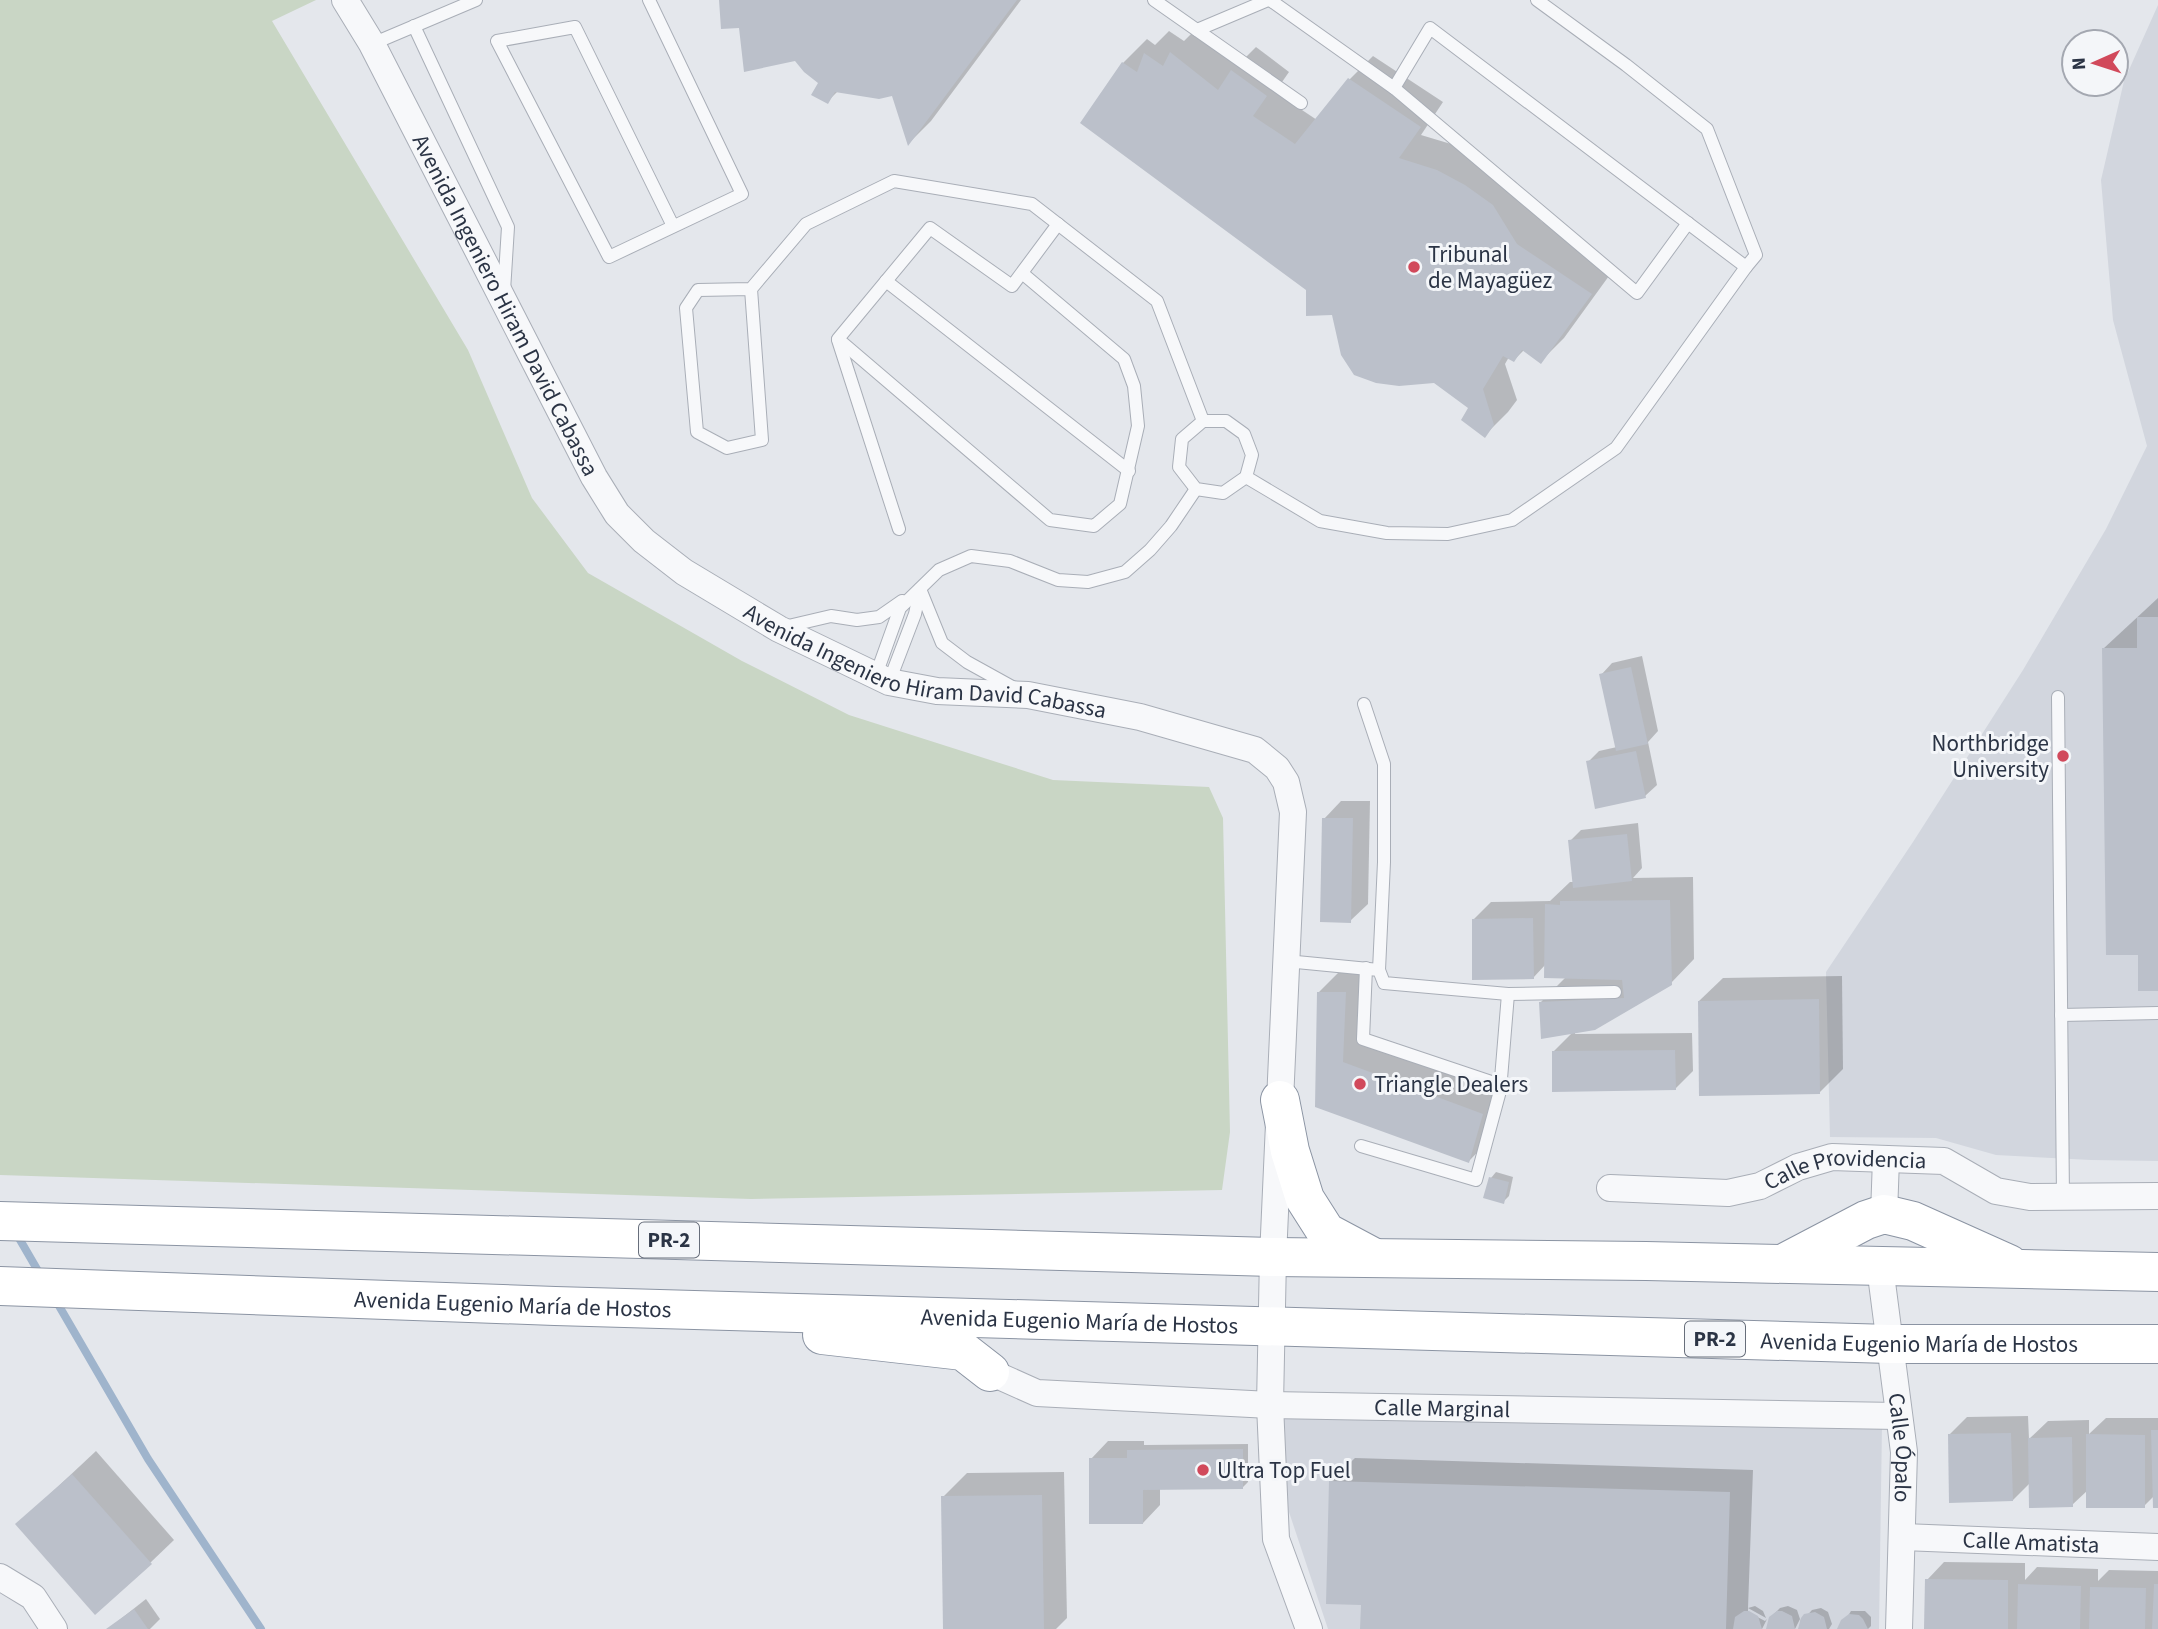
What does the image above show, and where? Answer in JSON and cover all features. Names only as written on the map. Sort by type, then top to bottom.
[{"type":"highway","points":[[1280,1100],[1290,1151],[1305,1199],[1326,1232],[1376,1259]]},
{"type":"highway","points":[[1783,1264],[1866,1220],[1884,1214],[1913,1221],[2023,1270]]},
{"type":"highway","name":"PR-2","points":[[0,1222],[1273,1257],[2158,1272]]},
{"type":"highway","name":"Avenida Eugenio María de Hostos","points":[[0,1286],[555,1306],[1890,1344],[2158,1344]]},
{"type":"highway","points":[[555,1306],[963,1351],[990,1372]]},
{"type":"street","name":"Avenida Ingeniero Hiram David Cabassa","points":[[345,0],[372,44],[594,477],[617,514],[644,541],[684,572],[779,629],[883,679],[937,691],[1028,695],[1140,717],[1255,750],[1278,768],[1286,782],[1293,812],[1273,1257],[1270,1405],[1276,1539],[1309,1629]]},
{"type":"street","name":"Calle Providencia","points":[[1610,1188],[1728,1193],[1760,1186],[1798,1167],[1832,1157],[1944,1161],[1972,1174],[1996,1191],[2030,1197],[2158,1196]]},
{"type":"street","points":[[1884,1214],[1886,1159]]},
{"type":"street","name":"Calle Ópalo","points":[[1880,1267],[1904,1452],[1899,1629]]},
{"type":"street","name":"Calle Marginal","points":[[990,1372],[1037,1393],[1270,1405],[1898,1416]]},
{"type":"street","name":"Calle Amatista","points":[[1903,1537],[2158,1547]]},
{"type":"street","points":[[0,1577],[33,1597],[54,1629]]},
{"type":"lane","points":[[372,44],[476,0]]},
{"type":"lane","points":[[649,0],[742,194],[609,257],[497,41],[575,27],[673,226]]},
{"type":"lane","points":[[1154,0],[1301,103]]},
{"type":"lane","points":[[1197,30],[1269,0],[1394,88],[1637,293],[1688,223]]},
{"type":"lane","points":[[1246,477],[1320,521],[1387,533],[1448,534],[1512,520],[1616,448],[1756,255],[1707,129],[1537,0]]},
{"type":"lane","points":[[414,26],[508,227],[503,299]]},
{"type":"lane","points":[[1394,88],[1430,28],[1746,267]]},
{"type":"lane","points":[[751,289],[698,290],[685,309],[697,432],[727,448],[762,440],[751,289],[806,224],[894,181],[1032,204],[1157,301],[1203,421]]},
{"type":"lane","points":[[838,339],[930,228],[1012,286],[1058,225]]},
{"type":"lane","points":[[838,339],[1050,520],[1094,526],[1120,504],[1138,426],[1134,386],[1124,359],[1022,274]]},
{"type":"lane","points":[[886,281],[1129,471]]},
{"type":"lane","points":[[838,339],[899,529]]},
{"type":"lane","points":[[1203,421],[1226,421],[1244,434],[1252,455],[1246,477],[1223,493],[1196,489],[1179,467],[1182,439],[1203,421]]},
{"type":"lane","points":[[883,679],[900,608],[939,570],[971,556],[1010,561],[1058,580],[1088,582],[1125,572],[1150,550],[1171,526],[1196,489]]},
{"type":"lane","points":[[779,629],[831,616],[857,620],[879,617],[920,589]]},
{"type":"lane","points":[[920,589],[942,643],[967,662],[1028,695]]},
{"type":"lane","points":[[2057,697],[2063,1197]]},
{"type":"lane","points":[[1364,704],[1384,764],[1384,862],[1363,1039],[1500,1085]]},
{"type":"lane","points":[[1285,961],[1373,969],[1384,983],[1508,993],[1615,992]]},
{"type":"lane","points":[[1361,1146],[1476,1180],[1500,1085],[1508,993]]},
{"type":"lane","points":[[2061,1014],[2158,1013]]},
{"type":"shaded area","name":"Northbridge University","points":[[2158,5],[2158,1161],[1996,1155],[1936,1138],[1830,1137],[1826,972],[2023,670],[2106,529],[2147,446],[2113,320],[2101,180],[2120,98],[2130,98],[2130,68]]},
{"type":"shaded area","points":[[1282,1416],[1882,1425],[1879,1629],[1328,1629],[1283,1494]]},
{"type":"green space","points":[[0,0],[316,0],[272,21],[468,350],[532,498],[588,573],[742,661],[849,715],[1053,780],[1209,787],[1223,818],[1230,1132],[1222,1190],[751,1199],[0,1175]]},
{"type":"building","points":[[719,0],[1017,0],[908,146],[892,96],[879,99],[835,92],[828,104],[811,95],[818,83],[795,61],[744,72],[739,28],[721,29]]},
{"type":"building","name":"Tribunal de Mayagüez","points":[[1170,52],[1218,90],[1231,70],[1267,96],[1253,116],[1295,144],[1348,78],[1421,127],[1399,158],[1437,170],[1465,185],[1493,205],[1517,244],[1592,294],[1541,364],[1522,350],[1514,362],[1503,356],[1483,389],[1494,425],[1485,438],[1461,420],[1468,408],[1434,383],[1399,386],[1376,383],[1354,375],[1341,355],[1332,315],[1306,316],[1306,290],[1080,123],[1122,62],[1137,72],[1144,53],[1163,66]]},
{"type":"building","points":[[2137,617],[2158,617],[2158,991],[2138,991],[2138,955],[2106,955],[2102,648],[2137,648]]},
{"type":"building","points":[[1631,667],[1648,744],[1616,751],[1599,674]]},
{"type":"building","points":[[1636,751],[1646,798],[1595,809],[1586,761]]},
{"type":"building","points":[[1322,818],[1353,818],[1351,923],[1320,922]]},
{"type":"building","points":[[1627,834],[1632,881],[1573,888],[1568,840]]},
{"type":"building","points":[[1670,900],[1672,985],[1595,1030],[1541,1039],[1539,1002],[1624,998],[1622,980],[1544,978],[1545,904],[1560,905],[1560,901]]},
{"type":"building","points":[[1533,918],[1534,979],[1472,980],[1472,919]]},
{"type":"building","name":"Triangle Dealers","points":[[1317,992],[1346,992],[1343,1062],[1483,1114],[1469,1163],[1315,1107]]},
{"type":"building","points":[[1819,999],[1820,1094],[1699,1096],[1698,1001]]},
{"type":"building","points":[[1675,1050],[1676,1090],[1552,1092],[1552,1051]]},
{"type":"building","points":[[1489,1177],[1509,1182],[1504,1204],[1483,1198]]},
{"type":"building","points":[[2151,1430],[2158,1430],[2158,1508],[2153,1508]]},
{"type":"building","points":[[2011,1433],[2013,1501],[1949,1503],[1948,1434]]},
{"type":"building","points":[[2086,1434],[2145,1435],[2145,1508],[2086,1508]]},
{"type":"building","points":[[2072,1437],[2073,1507],[2029,1508],[2028,1438]]},
{"type":"building","points":[[1243,1449],[1243,1489],[1143,1490],[1143,1524],[1089,1524],[1089,1458],[1127,1458],[1127,1450]]},
{"type":"building","points":[[72,1474],[152,1564],[95,1615],[15,1524]]},
{"type":"building","points":[[1329,1481],[1730,1492],[1726,1629],[1360,1629],[1361,1605],[1326,1604]]},
{"type":"building","points":[[1042,1495],[1044,1629],[943,1629],[941,1496]]},
{"type":"building","points":[[1925,1579],[2008,1580],[2008,1629],[1924,1629]]},
{"type":"building","points":[[2018,1584],[2081,1586],[2080,1629],[2017,1629]]},
{"type":"building","points":[[2154,1584],[2158,1584],[2158,1629],[2152,1629]]},
{"type":"building","points":[[2090,1587],[2146,1588],[2145,1629],[2089,1629]]},
{"type":"building","points":[[134,1609],[148,1629],[106,1629]]},
{"type":"building","points":[[1744,1611],[1758,1616],[1762,1629],[1733,1629],[1735,1617]]},
{"type":"building","points":[[1777,1611],[1792,1616],[1795,1629],[1766,1629],[1769,1617]]},
{"type":"building","points":[[1815,1612],[1824,1617],[1827,1629],[1798,1629],[1804,1614]]},
{"type":"building","points":[[1849,1614],[1859,1615],[1868,1629],[1837,1629],[1841,1620]]},
{"type":"waterway","points":[[16,1233],[41,1276]]},
{"type":"waterway","points":[[55,1299],[148,1459],[261,1629]]},
{"type":"place","name":"Tribunal de Mayagüez","points":[[1414,267]]},
{"type":"place","name":"Northbridge University","points":[[2063,756]]},
{"type":"place","name":"Triangle Dealers","points":[[1360,1084]]},
{"type":"place","name":"Ultra Top Fuel","points":[[1203,1470]]}]
